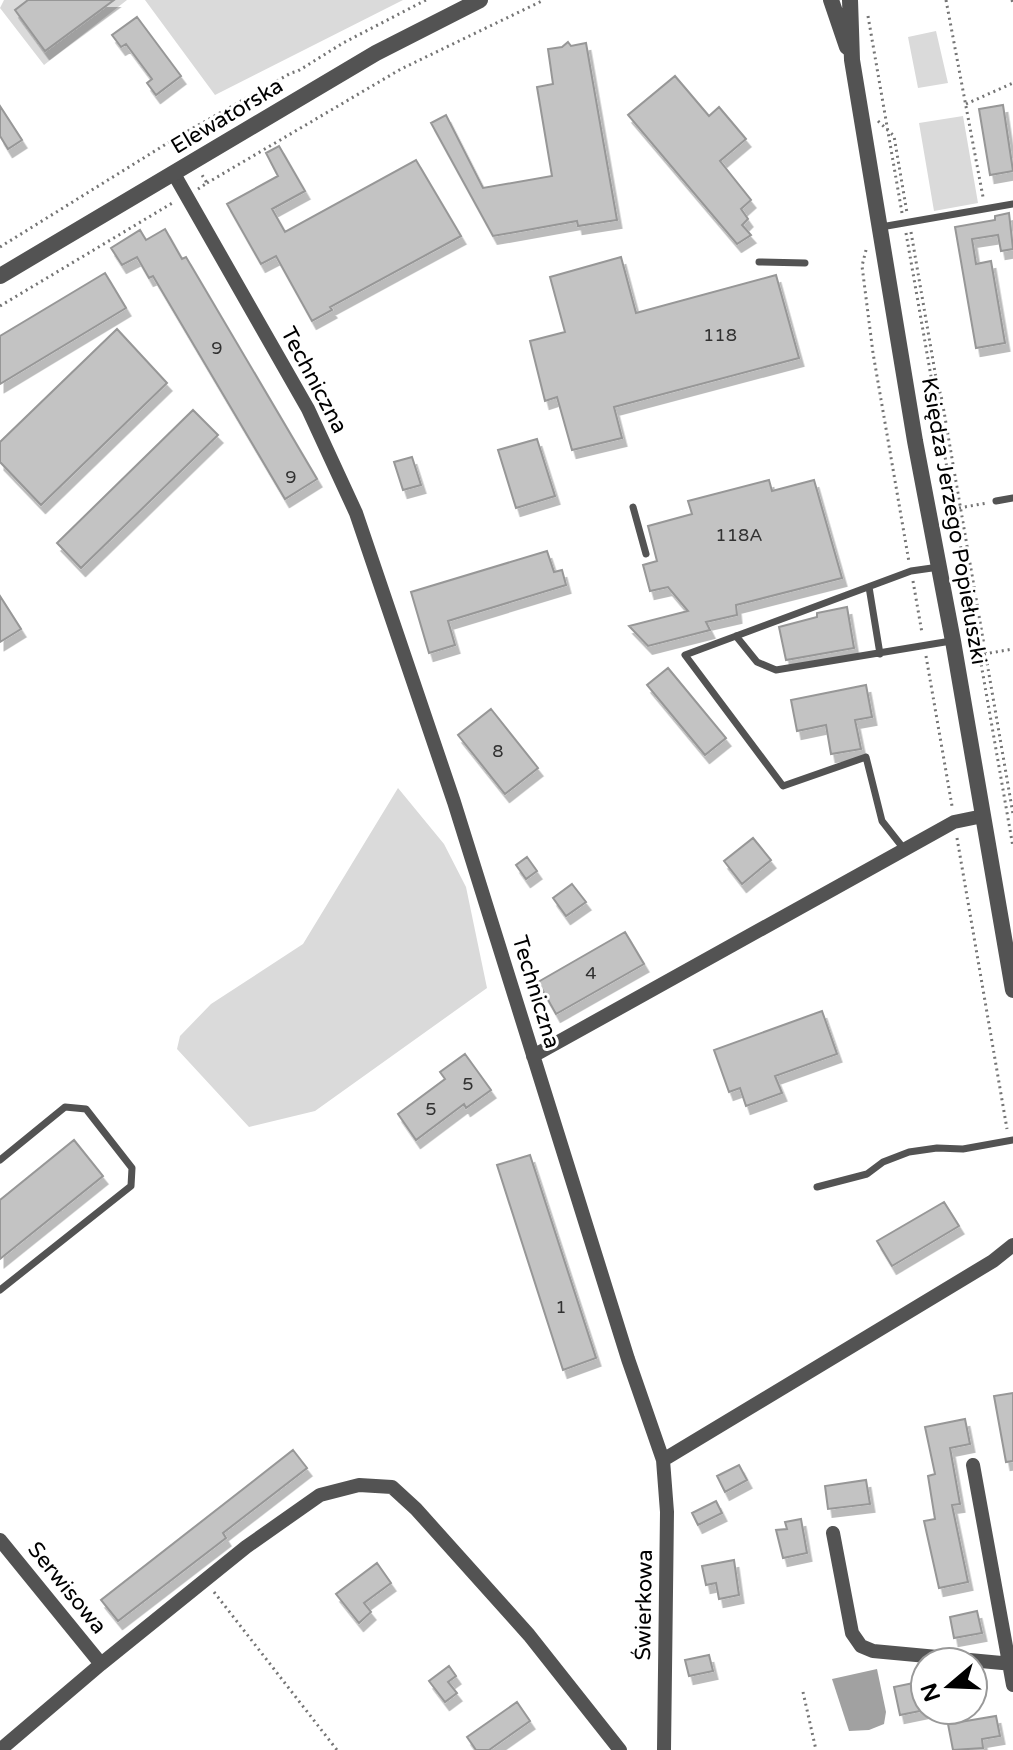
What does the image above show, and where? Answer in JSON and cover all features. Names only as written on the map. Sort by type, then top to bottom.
[{"type":"street","name":"Elewatorska","points":[[0,276],[376,53],[480,0]]},
{"type":"street","name":"Księdza Jerzego Popiełuszki","points":[[831,0],[852,60]]},
{"type":"street","name":"Księdza Jerzego Popiełuszki","points":[[850,0],[852,60],[915,441],[1013,990]]},
{"type":"street","name":"Techniczna","points":[[174,174],[308,409],[356,513],[454,802],[628,1359],[663,1460]]},
{"type":"street","points":[[533,1056],[954,822],[983,816]]},
{"type":"street","points":[[663,1460],[993,1261],[1013,1245]]},
{"type":"street","name":"Świerkowa","points":[[663,1460],[667,1512],[664,1750]]},
{"type":"street","points":[[973,1465],[1013,1685]]},
{"type":"street","points":[[0,1750],[246,1547],[320,1495],[359,1485],[392,1487],[416,1509],[529,1635],[620,1750]]},
{"type":"street","points":[[833,1533],[852,1633],[861,1646],[873,1651],[1011,1664]]},
{"type":"street","name":"Serwisowa","points":[[0,1540],[101,1664]]},
{"type":"lane","points":[[881,227],[1013,204]]},
{"type":"lane","points":[[759,262],[805,263]]},
{"type":"lane","points":[[996,501],[1013,498]]},
{"type":"lane","points":[[633,507],[646,554]]},
{"type":"lane","points":[[904,849],[882,821],[866,757],[783,786],[685,655],[911,571],[939,567]]},
{"type":"lane","points":[[869,587],[880,654]]},
{"type":"lane","points":[[736,636],[757,662],[776,670],[953,641]]},
{"type":"lane","points":[[0,1160],[65,1107],[86,1109],[132,1168],[131,1186],[0,1290]]},
{"type":"lane","points":[[817,1187],[867,1174],[883,1162],[909,1152],[937,1148],[963,1149],[1013,1140]]},
{"type":"path","points":[[207,183],[401,69],[544,0]]},
{"type":"path","points":[[946,0],[986,209]]},
{"type":"path","points":[[868,13],[958,508],[1013,847]]},
{"type":"path","points":[[966,104],[1013,83]]},
{"type":"path","points":[[875,119],[888,130]]},
{"type":"path","points":[[0,247],[179,136]]},
{"type":"path","points":[[958,508],[996,501]]},
{"type":"path","points":[[983,654],[1013,649]]},
{"type":"path","points":[[983,654],[1013,814]]},
{"type":"path","points":[[204,1580],[337,1750]]},
{"type":"path","points":[[803,1692],[816,1750]]},
{"type":"shaded area","points":[[4,0],[127,0],[44,65],[0,8]]},
{"type":"shaded area","points":[[145,0],[403,0],[215,95]]},
{"type":"shaded area","points":[[936,31],[948,83],[918,88],[908,37]]},
{"type":"shaded area","points":[[963,116],[978,203],[934,211],[919,123]]},
{"type":"shaded area","points":[[398,788],[444,844],[466,887],[487,988],[315,1111],[249,1127],[177,1049],[180,1036],[211,1004],[303,944]]},
{"type":"shaded area","points":[[877,1669],[886,1712],[884,1724],[869,1730],[849,1731],[832,1679]]},
{"type":"building","points":[[28,0],[114,0],[45,51],[15,10]]},
{"type":"building","points":[[137,17],[181,76],[156,95],[147,83],[152,79],[126,44],[121,47],[112,35]]},
{"type":"building","points":[[568,42],[571,46],[586,43],[617,220],[578,226],[577,221],[493,236],[431,123],[446,115],[483,188],[552,176],[537,87],[553,84],[548,49],[562,47]]},
{"type":"building","points":[[675,76],[709,116],[719,107],[746,139],[720,161],[751,200],[741,209],[748,219],[742,225],[751,235],[737,244],[628,115]]},
{"type":"building","points":[[1003,105],[1013,171],[990,175],[979,109]]},
{"type":"building","points":[[0,106],[22,140],[8,149],[0,136]]},
{"type":"building","points":[[279,146],[305,191],[272,209],[285,232],[416,160],[461,236],[330,307],[332,310],[312,321],[276,256],[261,264],[227,204],[278,176],[266,153]]},
{"type":"building","points":[[1009,213],[1013,249],[1001,251],[998,235],[972,239],[976,264],[991,261],[1005,343],[976,348],[955,227],[995,220],[995,216]]},
{"type":"building","points":[[165,229],[182,259],[186,257],[317,479],[285,499],[153,276],[149,278],[137,257],[122,265],[111,248],[140,230],[146,240]]},
{"type":"building","points":[[621,257],[636,313],[776,275],[799,358],[614,407],[622,438],[572,450],[557,397],[545,401],[530,341],[565,332],[550,277]]},
{"type":"building","points":[[105,273],[126,308],[0,384],[0,336]]},
{"type":"building","points":[[117,329],[167,383],[41,505],[0,462],[0,442]]},
{"type":"building","points":[[193,410],[218,435],[81,568],[57,543]]},
{"type":"building","points":[[537,439],[555,496],[516,508],[498,450]]},
{"type":"building","points":[[412,457],[421,485],[403,490],[394,462]]},
{"type":"building","points":[[769,480],[772,491],[814,480],[842,578],[736,605],[737,615],[706,622],[710,630],[648,646],[629,626],[688,611],[668,587],[650,591],[643,565],[657,561],[648,526],[692,514],[688,501]]},
{"type":"building","points":[[547,551],[554,572],[562,570],[566,585],[448,621],[455,645],[429,653],[411,592]]},
{"type":"building","points":[[0,596],[21,629],[0,642]]},
{"type":"building","points":[[847,607],[854,648],[786,660],[779,627],[817,617],[817,613]]},
{"type":"building","points":[[668,668],[726,738],[705,755],[647,685]]},
{"type":"building","points":[[866,685],[872,717],[855,720],[861,749],[831,754],[826,725],[797,731],[791,700]]},
{"type":"building","points":[[491,709],[538,768],[505,794],[458,735]]},
{"type":"building","points":[[753,838],[771,860],[742,884],[724,861]]},
{"type":"building","points":[[527,857],[537,871],[526,879],[516,865]]},
{"type":"building","points":[[572,884],[586,902],[566,916],[553,898]]},
{"type":"building","points":[[625,932],[644,964],[556,1014],[538,982]]},
{"type":"building","points":[[822,1011],[837,1054],[775,1076],[782,1093],[746,1106],[740,1088],[729,1092],[714,1050]]},
{"type":"building","points":[[465,1054],[491,1090],[466,1108],[464,1104],[416,1140],[398,1114],[445,1079],[440,1072]]},
{"type":"building","points":[[74,1140],[103,1176],[0,1259],[0,1200]]},
{"type":"building","points":[[530,1155],[596,1358],[563,1370],[497,1165]]},
{"type":"building","points":[[944,1202],[959,1226],[892,1266],[877,1241]]},
{"type":"building","points":[[1013,1393],[1013,1461],[1006,1462],[994,1396]]},
{"type":"building","points":[[965,1419],[970,1444],[950,1448],[960,1504],[952,1505],[968,1582],[939,1588],[924,1521],[935,1519],[928,1476],[935,1474],[925,1427]]},
{"type":"building","points":[[293,1450],[307,1468],[223,1533],[226,1538],[118,1621],[101,1600]]},
{"type":"building","points":[[739,1465],[747,1480],[725,1492],[717,1476]]},
{"type":"building","points":[[866,1480],[870,1504],[828,1509],[825,1486]]},
{"type":"building","points":[[716,1501],[722,1513],[698,1525],[692,1513]]},
{"type":"building","points":[[801,1519],[807,1553],[783,1558],[776,1530],[787,1529],[785,1522]]},
{"type":"building","points":[[734,1560],[739,1595],[719,1599],[716,1583],[706,1585],[702,1566]]},
{"type":"building","points":[[377,1563],[391,1583],[364,1603],[371,1612],[359,1623],[336,1594]]},
{"type":"building","points":[[977,1611],[982,1633],[954,1638],[950,1617]]},
{"type":"building","points":[[709,1655],[713,1671],[689,1676],[685,1660]]},
{"type":"building","points":[[449,1666],[456,1676],[448,1682],[457,1693],[445,1702],[429,1681]]},
{"type":"building","points":[[909,1684],[909,1713],[900,1715],[894,1687]]},
{"type":"building","points":[[517,1702],[530,1721],[489,1750],[476,1750],[467,1737]]},
{"type":"building","points":[[996,1716],[1000,1736],[982,1739],[983,1748],[953,1750],[948,1726],[989,1726],[989,1717]]}]
